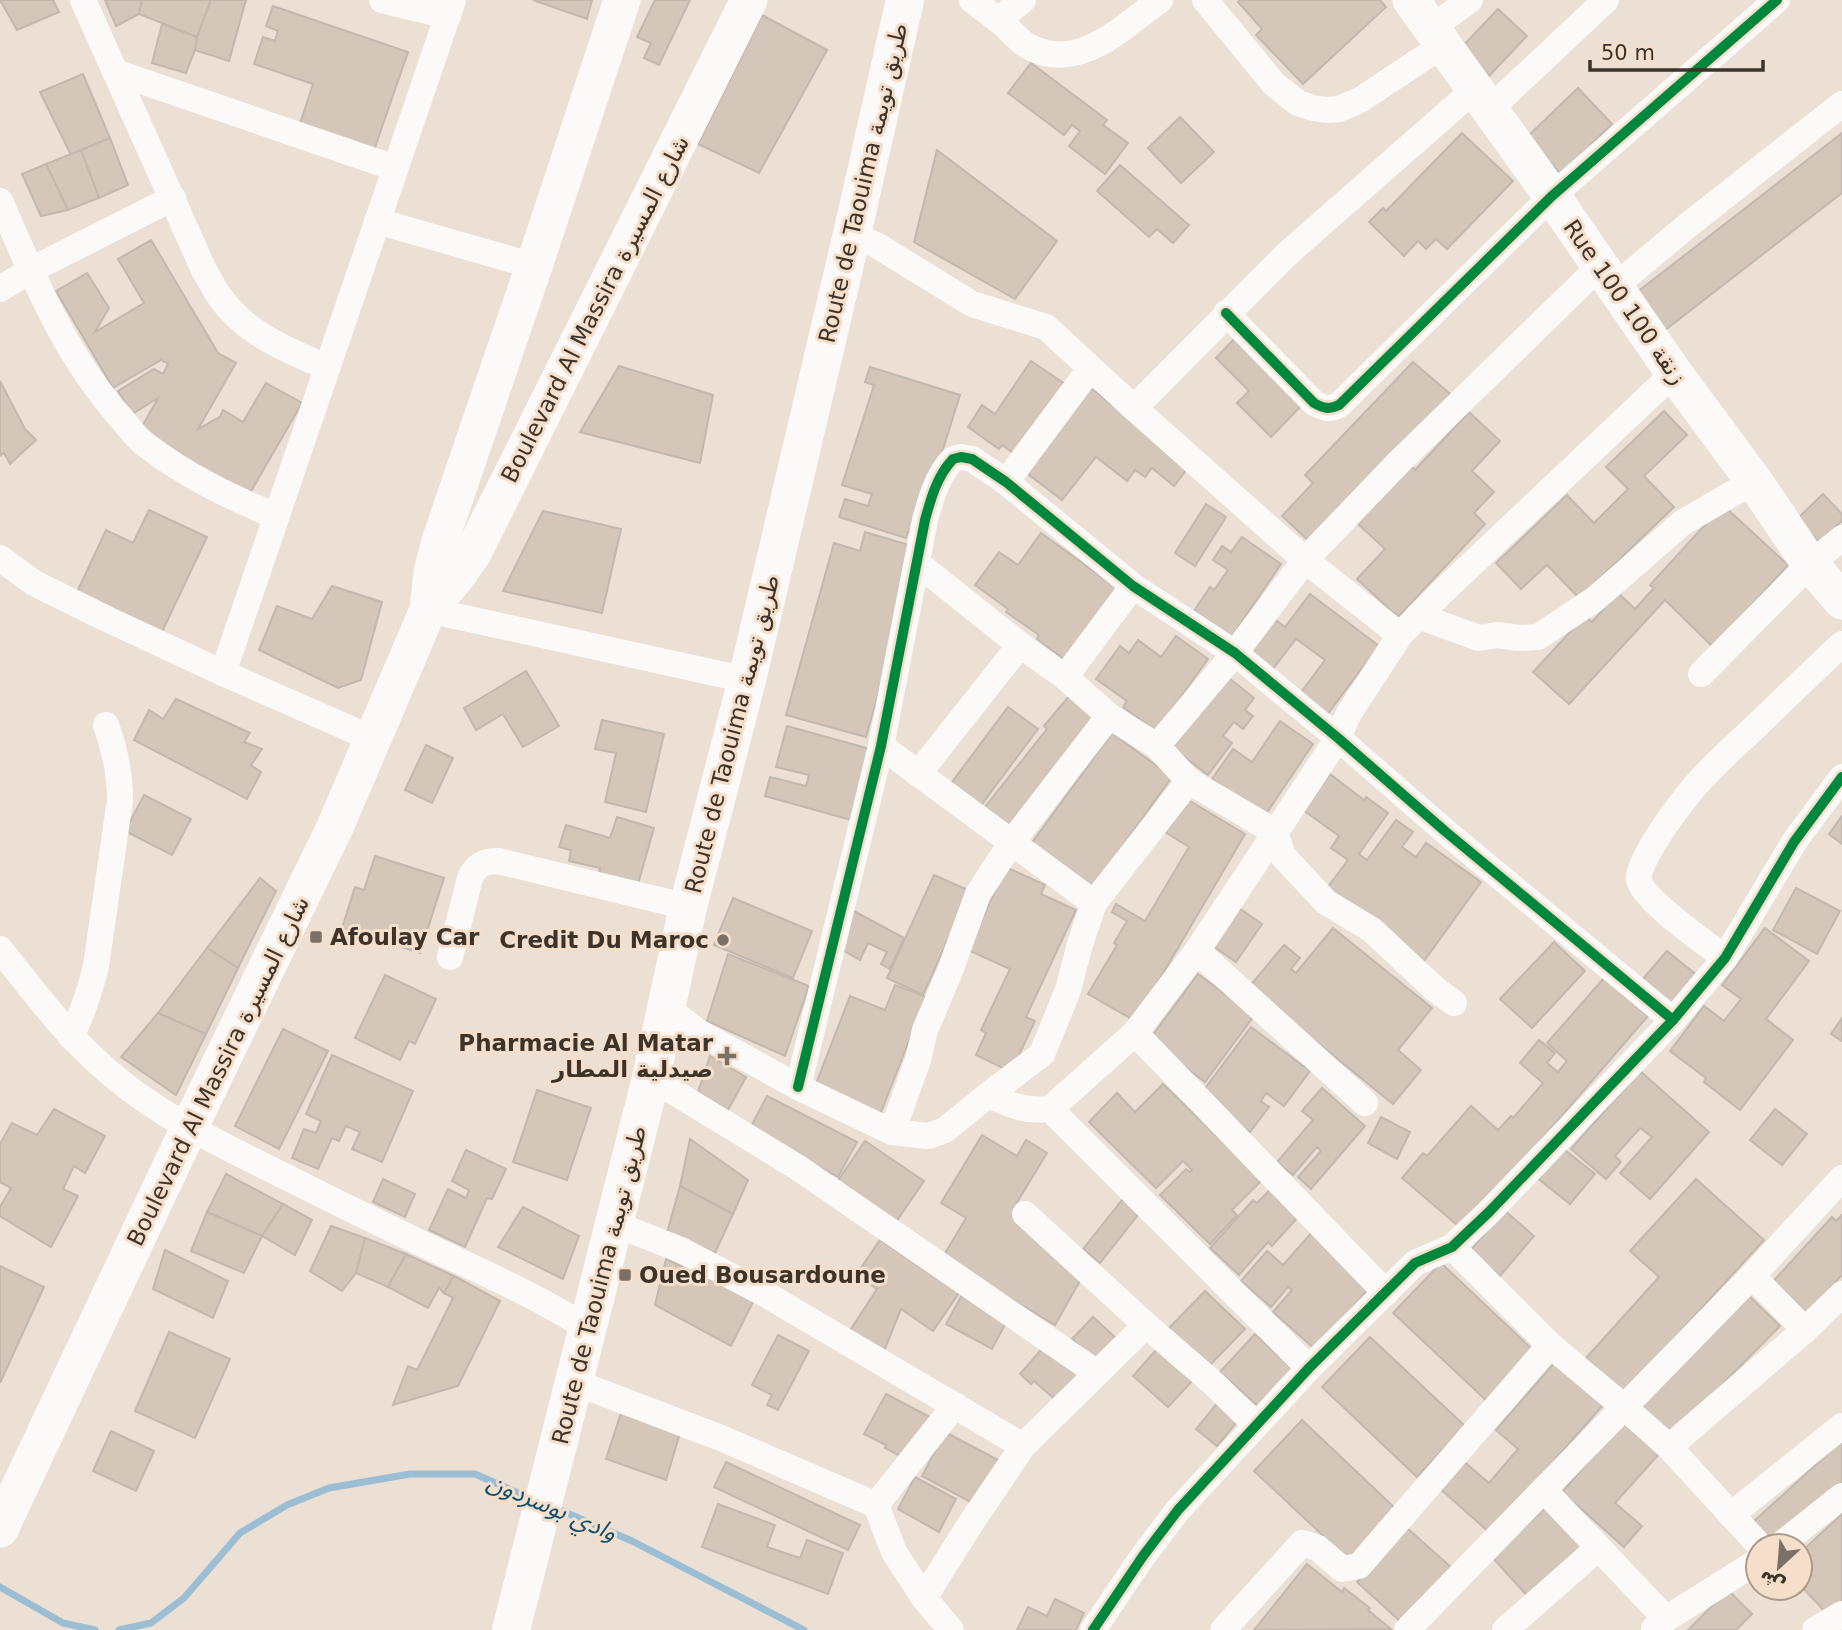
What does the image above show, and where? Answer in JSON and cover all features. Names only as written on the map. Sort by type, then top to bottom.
[{"type":"main road","name":"Boulevard Al Massira شارع المسيرة","points":[[0,1529],[189,1128],[335,827],[428,610],[432,572],[441,538],[622,0]]},
{"type":"main road","name":"Boulevard Al Massira شارع المسيرة","points":[[428,610],[473,553],[750,0]]},
{"type":"main road","name":"Route de Taouima طريق تويمة","points":[[511,1630],[651,1078],[688,907],[747,680],[905,0]]},
{"type":"main road","name":"Rue 100 زنقة 100","points":[[1428,24],[1552,196],[1674,373],[1754,481],[1810,564],[1842,601]]},
{"type":"street","points":[[83,0],[203,268],[220,298],[247,326],[281,348],[327,367]]},
{"type":"street","points":[[223,673],[451,8],[382,0]]},
{"type":"street","points":[[972,0],[1024,43],[1037,51],[1055,55],[1076,53],[1098,45],[1160,0]]},
{"type":"street","points":[[998,20],[1023,0]]},
{"type":"street","points":[[1206,0],[1274,84],[1298,103],[1327,110],[1360,100],[1428,24],[1470,0]]},
{"type":"street","points":[[1134,408],[1287,254],[1605,0]]},
{"type":"street","points":[[1226,313],[1314,403],[1323,408],[1339,405],[1552,196],[1777,0]]},
{"type":"street","points":[[115,72],[395,168]]},
{"type":"street","points":[[1157,746],[1306,560],[1399,462],[1607,276],[1687,226],[1842,104]]},
{"type":"street","points":[[0,289],[31,270],[173,198]]},
{"type":"street","points":[[0,201],[73,354],[100,396],[144,444],[193,478],[276,516]]},
{"type":"street","points":[[377,221],[534,266]]},
{"type":"street","points":[[852,234],[878,246],[972,304],[1045,327],[1306,560],[1409,626],[1479,638],[1497,635],[1538,637],[1595,599],[1682,523],[1754,481]]},
{"type":"street","points":[[1006,482],[1090,369]]},
{"type":"street","points":[[988,1095],[1019,1109],[1050,1110],[1135,1033],[1197,951],[1338,738],[1349,713],[1409,626],[1674,373]]},
{"type":"street","points":[[798,1087],[881,746],[931,497],[941,474],[953,459],[961,457],[972,459],[1006,482],[1133,586],[1234,653],[1674,1020]]},
{"type":"street","points":[[1700,674],[1810,564],[1842,538]]},
{"type":"street","points":[[0,558],[34,583],[107,619],[373,739]]},
{"type":"street","points":[[917,563],[1020,645],[1065,677],[1109,716],[1157,746],[1189,781],[1275,832],[1283,856],[1326,902],[1372,930],[1435,989],[1454,1003]]},
{"type":"street","points":[[1065,677],[1133,586]]},
{"type":"street","points":[[428,610],[747,680]]},
{"type":"street","points":[[1725,958],[1656,904],[1644,891],[1639,879],[1641,866],[1648,851],[1696,786],[1842,644]]},
{"type":"street","points":[[918,774],[1020,645]]},
{"type":"street","points":[[892,1132],[918,1060],[925,1030],[978,894],[1010,843],[1109,716]]},
{"type":"street","points":[[71,1037],[82,1014],[96,966],[120,800],[120,774],[106,724]]},
{"type":"street","points":[[881,746],[1094,904]]},
{"type":"street","points":[[1093,1630],[1178,1510],[1255,1424],[1415,1263],[1452,1247],[1489,1212],[1674,1020],[1725,958],[1794,842],[1842,777]]},
{"type":"street","points":[[667,1008],[697,1031],[798,1087],[892,1132],[928,1136],[945,1130],[1042,1054],[1068,990],[1094,904],[1189,781]]},
{"type":"street","points":[[450,957],[470,878],[474,870],[489,861],[688,907]]},
{"type":"street","points":[[0,949],[86,1053],[122,1084],[189,1128],[339,1205],[486,1274],[587,1328]]},
{"type":"street","points":[[1197,951],[1365,1103]]},
{"type":"street","points":[[1135,1033],[1385,1293]]},
{"type":"street","points":[[651,1078],[797,1167],[1097,1373]]},
{"type":"street","points":[[1050,1110],[1309,1368]]},
{"type":"street","points":[[1409,1629],[1752,1276],[1842,1178]]},
{"type":"street","points":[[1025,1214],[1255,1424]]},
{"type":"street","points":[[615,1224],[681,1250],[766,1295],[1023,1446]]},
{"type":"street","points":[[1452,1247],[1550,1345],[1669,1447],[1747,1532]]},
{"type":"street","points":[[1752,1276],[1805,1331]]},
{"type":"street","points":[[1669,1447],[1805,1331],[1842,1294]]},
{"type":"street","points":[[923,1598],[1023,1446],[1146,1325]]},
{"type":"street","points":[[1223,1630],[1302,1544],[1318,1548],[1342,1569],[1359,1566],[1550,1345]]},
{"type":"street","points":[[574,1382],[721,1438],[876,1505],[894,1552],[923,1598],[951,1630]]},
{"type":"street","points":[[876,1505],[955,1405]]},
{"type":"street","points":[[1731,1515],[1842,1426]]},
{"type":"street","points":[[1544,1490],[1598,1548],[1659,1625],[1744,1570]]},
{"type":"street","points":[[1797,1532],[1842,1496]]},
{"type":"street","points":[[1505,1630],[1598,1548]]},
{"type":"street","points":[[1815,1630],[1842,1614]]},
{"type":"building","points":[[0,0],[53,0],[59,12],[17,30]]},
{"type":"building","points":[[105,0],[142,0],[139,14],[116,26]]},
{"type":"building","points":[[142,0],[211,0],[197,37],[139,14]]},
{"type":"building","points":[[211,0],[246,0],[229,61],[195,50]]},
{"type":"building","points":[[533,0],[592,0],[587,19]]},
{"type":"building","points":[[655,0],[690,0],[659,65],[644,58],[651,43],[637,37]]},
{"type":"building","points":[[1380,0],[1386,7],[1303,84],[1256,35],[1262,29],[1238,2]]},
{"type":"building","points":[[273,6],[408,52],[372,156],[298,130],[313,84],[254,64],[263,37],[275,41],[278,31],[266,26]]},
{"type":"building","points":[[1498,9],[1527,36],[1489,76],[1460,49]]},
{"type":"building","points":[[762,15],[827,50],[759,173],[698,144]]},
{"type":"building","points":[[162,24],[197,37],[186,73],[152,63]]},
{"type":"building","points":[[1031,63],[1107,120],[1103,125],[1128,143],[1105,174],[1069,146],[1080,131],[1072,125],[1064,135],[1008,93]]},
{"type":"building","points":[[83,74],[110,138],[71,155],[40,92]]},
{"type":"building","points":[[1578,88],[1612,124],[1561,174],[1526,138]]},
{"type":"building","points":[[1180,117],[1214,152],[1181,183],[1148,148]]},
{"type":"building","points":[[1462,133],[1513,181],[1447,249],[1436,239],[1426,249],[1418,241],[1404,256],[1369,222],[1383,208],[1386,211]]},
{"type":"building","points":[[1842,133],[1842,193],[1665,330],[1636,293]]},
{"type":"building","points":[[110,138],[128,185],[99,198],[81,150]]},
{"type":"building","points":[[81,150],[99,198],[68,210],[46,164]]},
{"type":"building","points":[[937,150],[1057,241],[1015,299],[914,242]]},
{"type":"building","points":[[46,164],[68,210],[41,216],[22,174]]},
{"type":"building","points":[[1120,165],[1189,225],[1173,243],[1157,229],[1149,237],[1097,191]]},
{"type":"building","points":[[151,240],[218,353],[236,363],[198,429],[220,417],[223,410],[243,422],[266,383],[302,403],[249,495],[139,432],[158,398],[132,414],[118,391],[154,369],[163,374],[168,364],[161,360],[113,388],[56,291],[87,273],[109,308],[95,332],[144,303],[118,259]]},
{"type":"building","points":[[1236,337],[1303,404],[1271,437],[1237,403],[1249,391],[1216,358]]},
{"type":"building","points":[[1031,361],[1065,384],[1016,455],[1002,445],[999,449],[968,427],[982,405],[995,414]]},
{"type":"building","points":[[1413,362],[1455,398],[1308,540],[1282,516],[1313,483],[1305,475]]},
{"type":"building","points":[[619,366],[713,395],[700,463],[580,432]]},
{"type":"building","points":[[870,367],[960,395],[924,510],[919,535],[908,532],[906,538],[839,517],[845,499],[868,506],[872,494],[842,485],[874,385],[865,382]]},
{"type":"building","points":[[0,381],[25,429],[36,440],[10,464],[4,453],[0,456]]},
{"type":"building","points":[[1088,386],[1190,465],[1174,486],[1152,468],[1145,477],[1135,470],[1127,481],[1096,457],[1062,500],[1020,468]]},
{"type":"building","points":[[1664,411],[1687,435],[1644,476],[1674,507],[1579,598],[1547,565],[1521,589],[1496,563],[1567,495],[1594,523],[1628,489],[1606,467]]},
{"type":"building","points":[[1469,412],[1500,441],[1472,471],[1494,492],[1474,513],[1485,524],[1398,617],[1357,579],[1385,549],[1357,523],[1411,466],[1415,470]]},
{"type":"building","points":[[1823,494],[1842,514],[1842,521],[1819,542],[1797,519]]},
{"type":"building","points":[[1206,504],[1226,517],[1195,566],[1175,553]]},
{"type":"building","points":[[1723,505],[1788,565],[1713,647],[1665,600],[1569,704],[1533,672],[1585,616],[1592,622],[1618,593],[1635,609],[1654,588],[1650,585]]},
{"type":"building","points":[[149,510],[207,537],[162,632],[77,592],[106,530],[133,543]]},
{"type":"building","points":[[543,511],[621,529],[602,613],[503,591]]},
{"type":"building","points":[[865,532],[919,548],[866,737],[786,715],[834,543],[860,551]]},
{"type":"building","points":[[1041,533],[1125,594],[1073,666],[1037,639],[1039,635],[1006,612],[1008,609],[975,585],[999,552],[1018,565]]},
{"type":"building","points":[[1242,537],[1281,564],[1228,642],[1190,617],[1210,587],[1214,590],[1228,570],[1213,560],[1222,546],[1231,552]]},
{"type":"building","points":[[332,586],[382,602],[361,680],[338,688],[259,650],[277,606],[312,619]]},
{"type":"building","points":[[1310,594],[1379,646],[1323,720],[1296,699],[1325,660],[1296,639],[1269,674],[1244,655],[1273,618],[1285,627]]},
{"type":"building","points":[[1176,636],[1208,659],[1156,731],[1123,707],[1127,701],[1096,679],[1120,646],[1129,653],[1138,640],[1161,657]]},
{"type":"building","points":[[526,671],[559,726],[523,747],[503,714],[476,730],[464,708]]},
{"type":"building","points":[[1225,675],[1254,698],[1245,710],[1253,716],[1243,729],[1234,722],[1223,736],[1232,743],[1208,775],[1170,746]]},
{"type":"building","points":[[1070,695],[1099,718],[1007,832],[981,812],[1047,729],[1044,726]]},
{"type":"building","points":[[176,699],[250,733],[244,742],[262,749],[251,765],[261,772],[247,799],[134,740],[149,710],[163,719]]},
{"type":"building","points":[[1008,707],[1038,729],[976,812],[946,790]]},
{"type":"building","points":[[602,720],[664,734],[646,812],[605,802],[616,753],[595,749]]},
{"type":"building","points":[[1280,721],[1313,744],[1264,817],[1212,779],[1233,749],[1252,762]]},
{"type":"building","points":[[787,726],[870,749],[851,820],[765,796],[770,777],[806,786],[809,775],[776,767]]},
{"type":"building","points":[[1112,733],[1172,777],[1090,891],[1028,848]]},
{"type":"building","points":[[426,745],[453,758],[432,803],[405,790]]},
{"type":"building","points":[[1330,774],[1364,800],[1366,797],[1388,813],[1359,854],[1367,860],[1396,820],[1413,832],[1402,847],[1416,857],[1426,843],[1481,882],[1424,961],[1327,888],[1348,860],[1331,848],[1339,836],[1303,810]]},
{"type":"building","points":[[144,795],[191,819],[172,855],[125,831]]},
{"type":"building","points":[[1185,798],[1245,834],[1135,1021],[1088,994],[1117,945],[1114,943],[1127,921],[1112,912],[1116,904],[1145,921],[1189,847],[1165,832]]},
{"type":"building","points":[[1842,816],[1842,844],[1829,834]]},
{"type":"building","points":[[617,817],[654,828],[638,884],[599,874],[600,868],[569,861],[571,850],[559,847],[566,825],[610,838]]},
{"type":"building","points":[[375,856],[444,878],[420,953],[342,928],[355,887],[364,890]]},
{"type":"building","points":[[1006,867],[1045,885],[1041,894],[1076,910],[1026,1017],[1035,1021],[1011,1072],[976,1055],[986,1033],[981,1030],[1010,969],[968,950]]},
{"type":"building","points":[[934,875],[970,891],[923,995],[887,978]]},
{"type":"building","points":[[260,878],[276,891],[238,968],[207,948]]},
{"type":"building","points":[[1796,888],[1840,911],[1817,954],[1773,930]]},
{"type":"building","points":[[733,898],[812,931],[793,978],[714,945]]},
{"type":"building","points":[[1239,908],[1262,924],[1236,962],[1213,946]]},
{"type":"building","points":[[850,909],[904,938],[890,969],[881,964],[887,952],[868,943],[860,960],[841,949]]},
{"type":"building","points":[[1333,928],[1432,1008],[1398,1050],[1421,1070],[1393,1104],[1249,987],[1284,945],[1300,958],[1291,969],[1296,973]]},
{"type":"building","points":[[1765,928],[1809,961],[1766,1019],[1793,1040],[1740,1110],[1704,1082],[1706,1078],[1670,1051],[1704,1006],[1724,1021],[1741,999],[1722,985]]},
{"type":"building","points":[[1554,942],[1585,971],[1532,1028],[1500,999]]},
{"type":"building","points":[[207,948],[238,968],[206,1034],[158,1013]]},
{"type":"building","points":[[1667,951],[1699,977],[1675,1007],[1642,980]]},
{"type":"building","points":[[728,954],[809,986],[785,1056],[707,1021]]},
{"type":"building","points":[[1198,974],[1254,1016],[1205,1082],[1149,1040]]},
{"type":"building","points":[[385,975],[436,999],[415,1044],[409,1041],[400,1060],[355,1038]]},
{"type":"building","points":[[1604,978],[1648,1016],[1463,1230],[1402,1178],[1423,1153],[1427,1156],[1471,1106],[1498,1130],[1511,1116],[1513,1118],[1543,1083],[1520,1063],[1539,1040],[1555,1053],[1547,1063],[1558,1072],[1567,1061],[1547,1043]]},
{"type":"building","points":[[895,985],[926,997],[880,1115],[814,1089],[850,996],[885,1010]]},
{"type":"building","points":[[158,1013],[206,1034],[176,1095],[121,1057]]},
{"type":"building","points":[[1842,1018],[1842,1041],[1831,1034]]},
{"type":"building","points":[[1251,1027],[1310,1071],[1284,1106],[1266,1093],[1261,1101],[1269,1107],[1250,1132],[1200,1095]]},
{"type":"building","points":[[283,1029],[328,1051],[279,1149],[235,1126]]},
{"type":"building","points":[[332,1055],[413,1091],[382,1162],[352,1149],[360,1132],[346,1126],[339,1141],[332,1138],[318,1169],[292,1158],[304,1129],[316,1133],[321,1121],[306,1114]]},
{"type":"building","points":[[710,1056],[746,1077],[728,1110],[698,1092]]},
{"type":"building","points":[[1640,1071],[1709,1132],[1650,1199],[1620,1173],[1652,1137],[1640,1128],[1615,1156],[1621,1162],[1606,1179],[1571,1149]]},
{"type":"building","points":[[1163,1084],[1262,1180],[1232,1210],[1237,1215],[1210,1244],[1160,1195],[1186,1169],[1190,1172],[1192,1170],[1183,1161],[1156,1188],[1089,1122],[1117,1093],[1135,1112]]},
{"type":"building","points":[[1322,1088],[1365,1126],[1311,1189],[1298,1177],[1321,1151],[1317,1147],[1293,1175],[1277,1162],[1313,1120],[1302,1111]]},
{"type":"building","points":[[537,1090],[591,1108],[567,1180],[513,1162]]},
{"type":"building","points":[[767,1096],[857,1142],[838,1177],[749,1130]]},
{"type":"building","points":[[54,1109],[105,1136],[85,1173],[74,1166],[63,1189],[78,1196],[51,1247],[0,1216],[0,1207],[11,1188],[0,1182],[0,1144],[12,1123],[37,1135]]},
{"type":"building","points":[[1775,1109],[1807,1134],[1782,1165],[1750,1140]]},
{"type":"building","points":[[1381,1117],[1410,1132],[1397,1159],[1368,1143]]},
{"type":"building","points":[[982,1135],[1017,1156],[1026,1140],[1047,1153],[1013,1209],[1024,1225],[1081,1279],[1055,1325],[944,1255],[966,1218],[941,1203]]},
{"type":"building","points":[[690,1139],[748,1180],[733,1214],[680,1186]]},
{"type":"building","points":[[865,1141],[924,1181],[896,1222],[837,1182]]},
{"type":"building","points":[[1561,1147],[1595,1174],[1570,1204],[1536,1177]]},
{"type":"building","points":[[466,1150],[506,1169],[492,1199],[487,1198],[465,1247],[429,1230],[448,1189],[466,1198],[469,1190],[452,1181]]},
{"type":"building","points":[[226,1174],[283,1204],[262,1236],[207,1212]]},
{"type":"building","points":[[383,1179],[415,1194],[405,1217],[373,1202]]},
{"type":"building","points":[[1696,1179],[1764,1240],[1624,1393],[1586,1358],[1659,1277],[1630,1251]]},
{"type":"building","points":[[680,1186],[733,1214],[715,1253],[667,1233]]},
{"type":"building","points":[[1270,1190],[1299,1216],[1272,1246],[1268,1242],[1239,1275],[1210,1248],[1253,1200],[1257,1203]]},
{"type":"building","points":[[1126,1195],[1141,1211],[1100,1263],[1083,1249]]},
{"type":"building","points":[[283,1204],[312,1220],[295,1255],[262,1236]]},
{"type":"building","points":[[523,1207],[579,1236],[563,1279],[498,1247]]},
{"type":"building","points":[[1504,1210],[1534,1236],[1500,1276],[1470,1251]]},
{"type":"building","points":[[207,1212],[262,1236],[244,1273],[191,1251]]},
{"type":"building","points":[[1842,1215],[1842,1275],[1801,1320],[1767,1288],[1832,1217],[1836,1221]]},
{"type":"building","points":[[331,1226],[365,1238],[356,1273],[342,1291],[310,1271]]},
{"type":"building","points":[[1314,1230],[1374,1283],[1315,1349],[1273,1312],[1292,1290],[1288,1287],[1271,1307],[1241,1281],[1267,1251],[1283,1265]]},
{"type":"building","points":[[365,1238],[406,1254],[388,1287],[356,1273]]},
{"type":"building","points":[[880,1240],[959,1293],[933,1331],[901,1309],[884,1351],[849,1332],[877,1289],[856,1275]]},
{"type":"building","points":[[165,1250],[228,1281],[213,1318],[153,1289]]},
{"type":"building","points":[[406,1254],[454,1276],[444,1293],[439,1288],[428,1308],[388,1287]]},
{"type":"building","points":[[666,1259],[754,1300],[731,1346],[655,1305]]},
{"type":"building","points":[[1441,1263],[1535,1352],[1488,1402],[1393,1313]]},
{"type":"building","points":[[0,1266],[44,1287],[0,1383]]},
{"type":"building","points":[[454,1276],[500,1301],[458,1386],[393,1405],[408,1366],[417,1370],[453,1298],[444,1293]]},
{"type":"building","points":[[1205,1291],[1245,1329],[1208,1367],[1168,1329]]},
{"type":"building","points":[[1746,1293],[1780,1326],[1672,1435],[1639,1403]]},
{"type":"building","points":[[962,1295],[1007,1321],[992,1349],[946,1324]]},
{"type":"building","points":[[1093,1317],[1118,1340],[1097,1362],[1072,1339]]},
{"type":"building","points":[[169,1332],[230,1359],[195,1438],[135,1411]]},
{"type":"building","points":[[1255,1334],[1293,1369],[1259,1407],[1220,1372]]},
{"type":"building","points":[[778,1335],[809,1351],[778,1410],[767,1405],[772,1395],[752,1385]]},
{"type":"building","points":[[1370,1337],[1465,1426],[1417,1477],[1322,1387]]},
{"type":"building","points":[[1047,1343],[1082,1373],[1057,1401],[1034,1381],[1031,1384],[1020,1374]]},
{"type":"building","points":[[1157,1349],[1193,1380],[1168,1407],[1133,1376]]},
{"type":"building","points":[[1556,1361],[1604,1404],[1490,1533],[1438,1487],[1462,1460],[1489,1483],[1518,1449],[1496,1430]]},
{"type":"building","points":[[886,1394],[930,1417],[907,1460],[864,1434]]},
{"type":"building","points":[[1220,1400],[1241,1417],[1217,1446],[1196,1429]]},
{"type":"building","points":[[622,1410],[680,1433],[666,1480],[606,1459]]},
{"type":"building","points":[[1302,1420],[1397,1510],[1349,1560],[1254,1471]]},
{"type":"building","points":[[1623,1423],[1659,1454],[1615,1503],[1642,1526],[1624,1547],[1562,1492]]},
{"type":"building","points":[[111,1431],[154,1451],[136,1491],[93,1471]]},
{"type":"building","points":[[945,1432],[1000,1461],[976,1505],[922,1476]]},
{"type":"building","points":[[1842,1441],[1842,1487],[1792,1532],[1763,1532],[1753,1522]]},
{"type":"building","points":[[726,1462],[860,1525],[848,1550],[714,1487]]},
{"type":"building","points":[[915,1477],[956,1499],[939,1532],[898,1509]]},
{"type":"building","points":[[718,1504],[775,1525],[767,1547],[800,1558],[807,1540],[843,1553],[828,1594],[702,1547]]},
{"type":"building","points":[[1549,1505],[1589,1548],[1532,1601],[1492,1557]]},
{"type":"building","points":[[1842,1514],[1842,1609],[1832,1619],[1814,1600],[1814,1540]]},
{"type":"building","points":[[1407,1528],[1452,1568],[1402,1623],[1357,1582]]},
{"type":"building","points":[[1307,1564],[1342,1592],[1344,1588],[1370,1608],[1368,1610],[1391,1629],[1254,1630]]},
{"type":"building","points":[[1728,1590],[1752,1614],[1736,1630],[1688,1630]]},
{"type":"building","points":[[1055,1599],[1084,1613],[1076,1630],[1017,1630],[1028,1607],[1047,1616]]},
{"type":"waterway","name":"وادي بوسردون","points":[[119,1630],[151,1623],[184,1598],[240,1533],[287,1505],[329,1488],[410,1474],[475,1474],[532,1499]]},
{"type":"waterway","name":"وادي بوسردون","points":[[553,1507],[632,1541],[804,1630]]},
{"type":"waterway","name":"وادي بوسردون","points":[[0,1587],[63,1623],[95,1630]]},
{"type":"cycle path","points":[[1226,313],[1314,403],[1326,408],[1339,405],[1552,196],[1777,0]]},
{"type":"cycle path","points":[[798,1087],[881,746],[925,520],[939,480],[953,459],[961,457],[972,459],[1006,482],[1133,586],[1235,653],[1673,1020]]},
{"type":"cycle path","points":[[1093,1630],[1178,1510],[1309,1368],[1415,1263],[1452,1247],[1489,1212],[1673,1020],[1725,958],[1794,842],[1842,777]]},
{"type":"place","name":"Afoulay Car","points":[[316,937]]},
{"type":"place","name":"Credit Du Maroc","points":[[723,940]]},
{"type":"place","name":"Pharmacie Al Matar صيدلية المطار","points":[[727,1056]]},
{"type":"place","name":"Oued Bousardoune","points":[[625,1275]]}]
